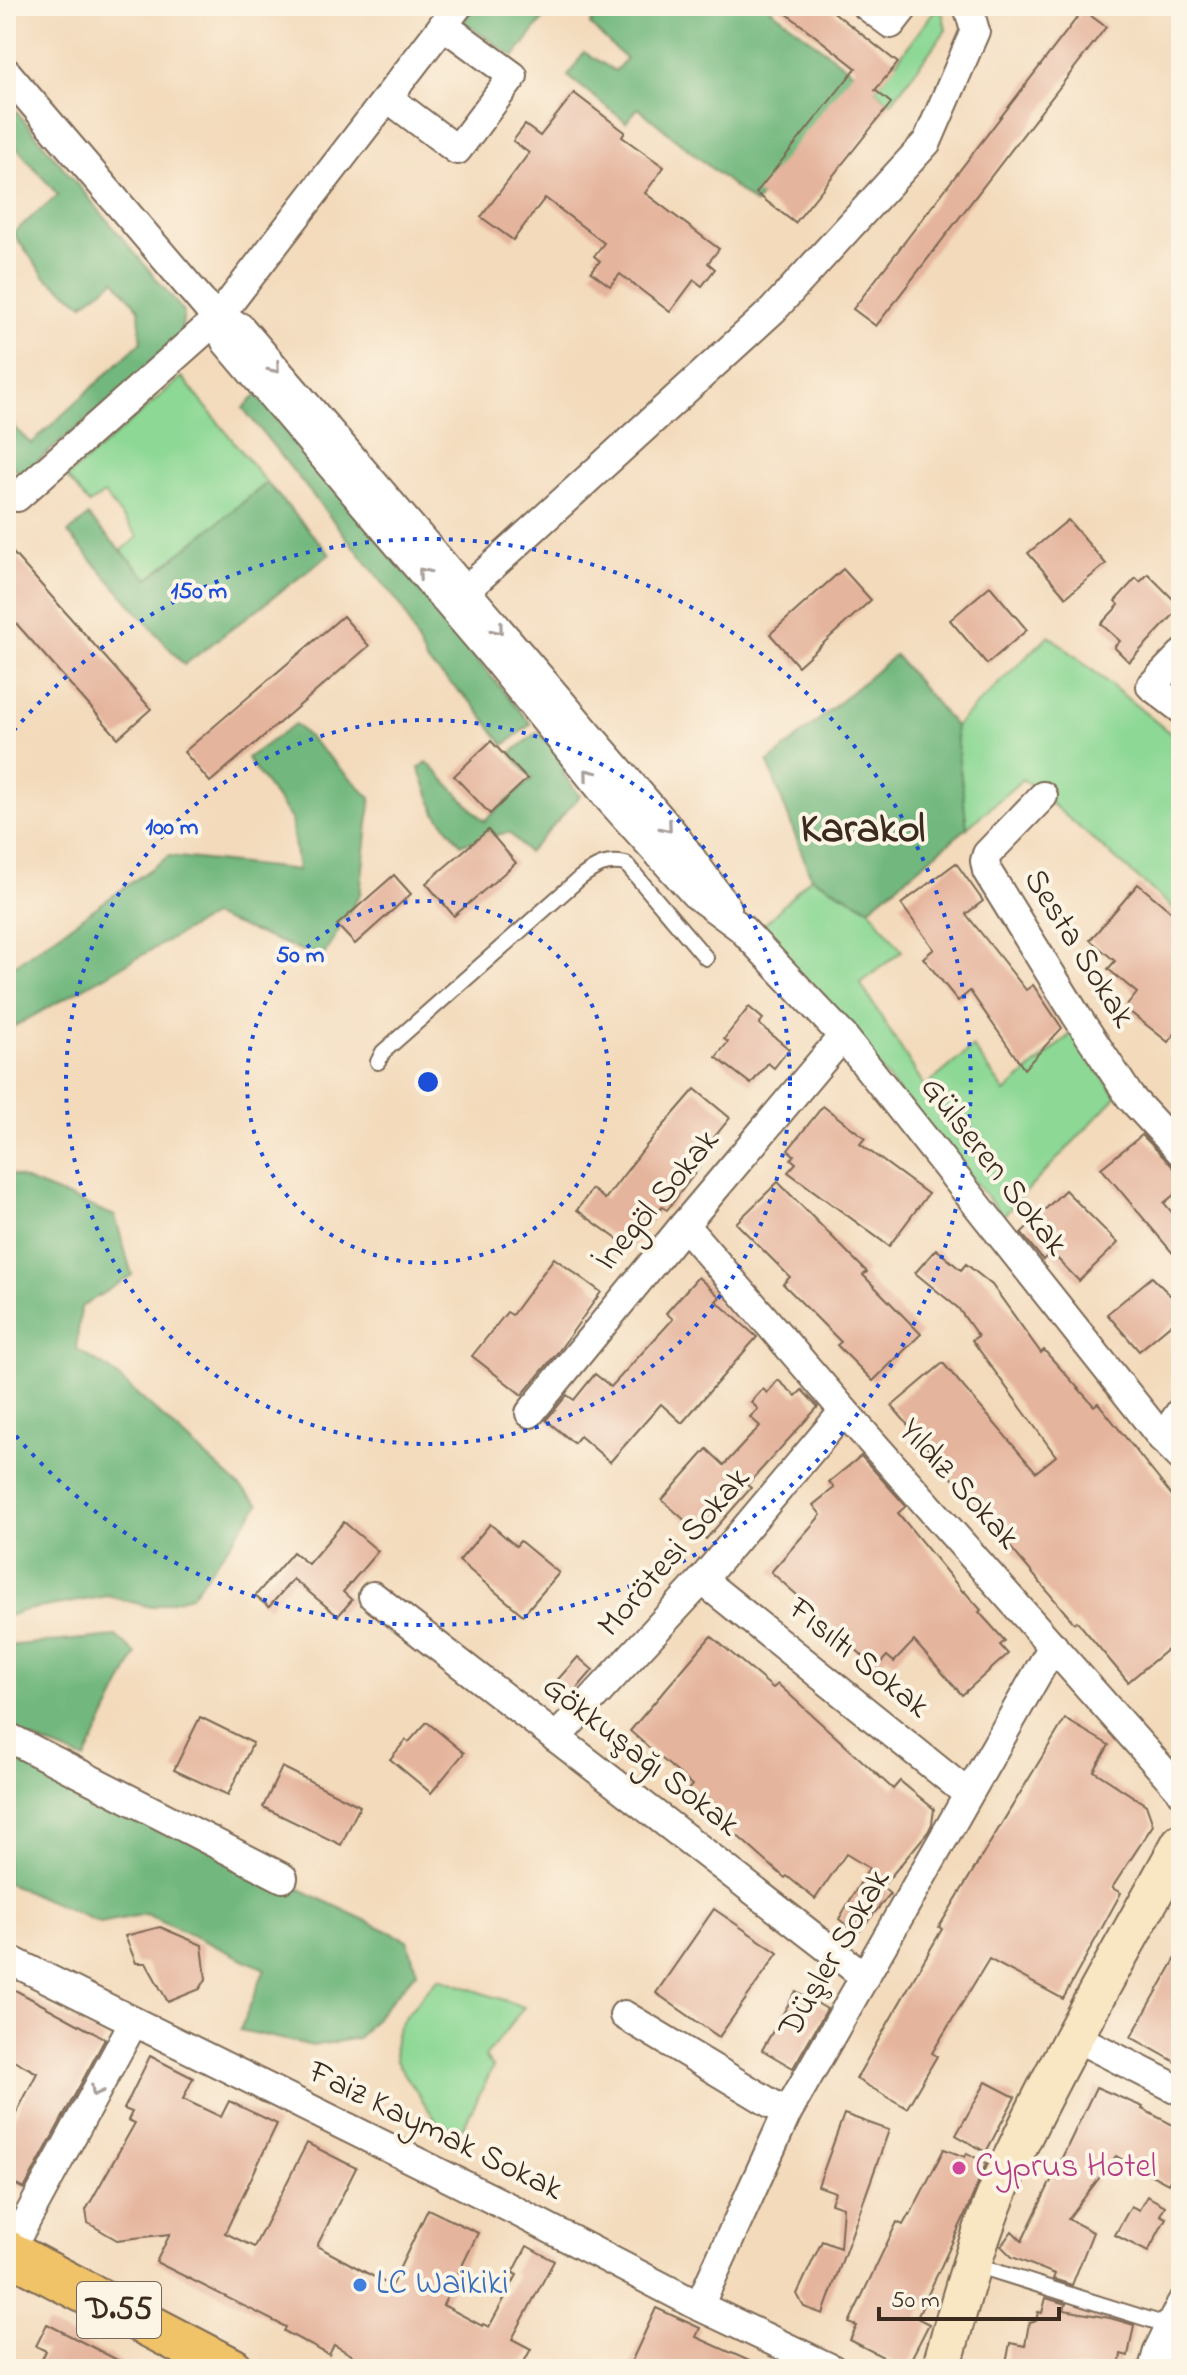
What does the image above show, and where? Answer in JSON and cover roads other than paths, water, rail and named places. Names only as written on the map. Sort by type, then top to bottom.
[{"type":"main road","name":"D.55","points":[[8,2251],[179,2357],[232,2369]]},
{"type":"street","points":[[867,6],[891,24],[905,6]]},
{"type":"street","points":[[465,591],[773,310],[927,142],[975,31],[976,8]]},
{"type":"street","points":[[17,497],[217,319],[451,16],[513,76],[457,150],[388,98]]},
{"type":"street","points":[[6,72],[217,319],[226,342],[492,655],[609,799],[695,894],[741,928]]},
{"type":"street","points":[[217,319],[240,327],[673,833],[741,928]]},
{"type":"street","points":[[1181,655],[1151,686],[1181,709]]},
{"type":"street","name":"Sesta Sokak","points":[[1043,796],[987,854],[987,871],[1130,1097],[1181,1152]]},
{"type":"street","name":"Gülseren Sokak","points":[[741,928],[843,1036],[1172,1447]]},
{"type":"street","name":"İnegöl Sokak","points":[[530,1413],[843,1036]]},
{"type":"street","name":"Yıldız Sokak","points":[[684,1225],[844,1411],[1181,1791]]},
{"type":"street","name":"Morötesi Sokak","points":[[556,1738],[702,1580],[844,1411]]},
{"type":"street","points":[[1172,1447],[1181,1411]]},
{"type":"street","name":"Fısıltı Sokak","points":[[702,1580],[968,1794]]},
{"type":"street","name":"Gökkuşağı Sokak","points":[[373,1596],[864,1976]]},
{"type":"street","name":"Düşler Sokak","points":[[699,2306],[787,2113],[1053,1646]]},
{"type":"street","points":[[6,1736],[283,1878]]},
{"type":"street","points":[[941,2369],[971,2264],[1010,2163],[1181,1843]]},
{"type":"street","name":"Faiz Kaymak Sokak","points":[[6,1958],[514,2210],[699,2306],[832,2369]]},
{"type":"street","points":[[624,2015],[787,2113]]},
{"type":"street","points":[[8,2251],[133,2023]]},
{"type":"street","points":[[1075,2037],[1181,2091]]},
{"type":"lane","points":[[378,1062],[383,1052],[599,864],[613,861],[626,864],[706,958]]},
{"type":"lane","points":[[971,2264],[1168,2343]]},
{"type":"place","name":"Cyprus Hotel","points":[[959,2168]]},
{"type":"place","name":"LC Waikiki","points":[[360,2285]]},
{"type":"district","name":"Karakol","points":[[863,830]]}]
